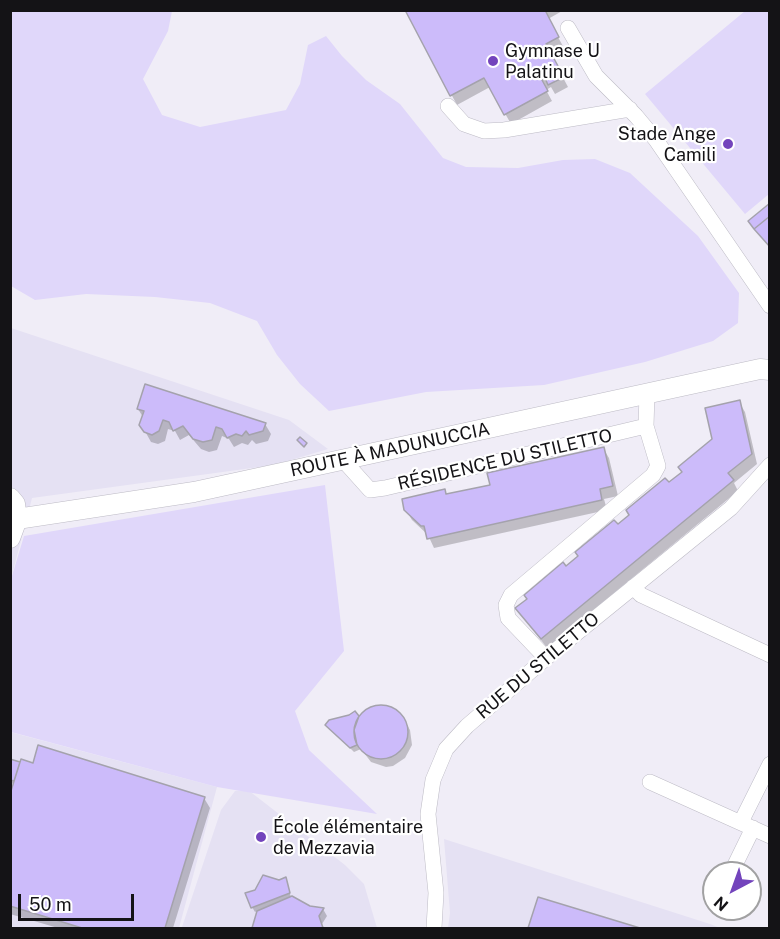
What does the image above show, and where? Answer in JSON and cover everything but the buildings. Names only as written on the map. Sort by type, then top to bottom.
[{"type":"main road","name":"ROUTE À MADUNUCCIA","points":[[14,528],[344,461],[766,368]]},
{"type":"main road","points":[[10,498],[15,504],[14,528]]},
{"type":"street","points":[[568,28],[596,76],[630,109],[656,140],[769,304]]},
{"type":"street","points":[[448,106],[464,124],[484,131],[504,130],[630,109]]},
{"type":"street","points":[[546,658],[508,618],[506,605],[512,595],[653,475],[658,466],[646,426],[647,394]]},
{"type":"street","name":"RÉSIDENCE DU STILETTO","points":[[344,461],[370,490],[646,426]]},
{"type":"street","name":"RUE DU STILETTO","points":[[434,928],[436,892],[428,814],[433,780],[446,749],[467,726],[546,658],[731,508],[770,465]]},
{"type":"street","points":[[633,587],[640,595],[770,655]]},
{"type":"street","points":[[735,861],[770,764]]},
{"type":"street","points":[[650,782],[770,836]]},
{"type":"shaded area","points":[[11,11],[172,11],[168,31],[143,79],[162,115],[200,127],[286,110],[300,84],[308,45],[326,36],[366,80],[400,104],[443,158],[466,167],[518,168],[563,160],[595,159],[630,173],[698,236],[739,293],[738,323],[713,341],[645,362],[544,385],[426,392],[329,411],[300,384],[277,355],[257,321],[210,303],[155,297],[86,294],[35,300],[11,286]]},
{"type":"shaded area","name":"Stade Ange Camili","points":[[745,11],[770,11],[769,194],[745,214],[645,94]]},
{"type":"shaded area","points":[[11,328],[289,420],[328,449],[274,465],[32,498],[11,579]]},
{"type":"shaded area","points":[[325,485],[344,651],[295,711],[309,750],[377,814],[217,787],[11,732],[11,579],[24,536]]},
{"type":"shaded area","points":[[10,732],[217,787],[179,928],[11,928]]},
{"type":"shaded area","name":"École élémentaire de Mezzavia","points":[[248,790],[345,865],[364,884],[377,928],[182,927],[221,810],[235,791]]},
{"type":"shaded area","points":[[444,839],[720,928],[448,928],[450,913]]},
{"type":"place","name":"Gymnase U Palatinu","points":[[493,61]]},
{"type":"place","name":"Stade Ange Camili","points":[[728,144]]},
{"type":"place","name":"École élémentaire de Mezzavia","points":[[261,837]]}]
